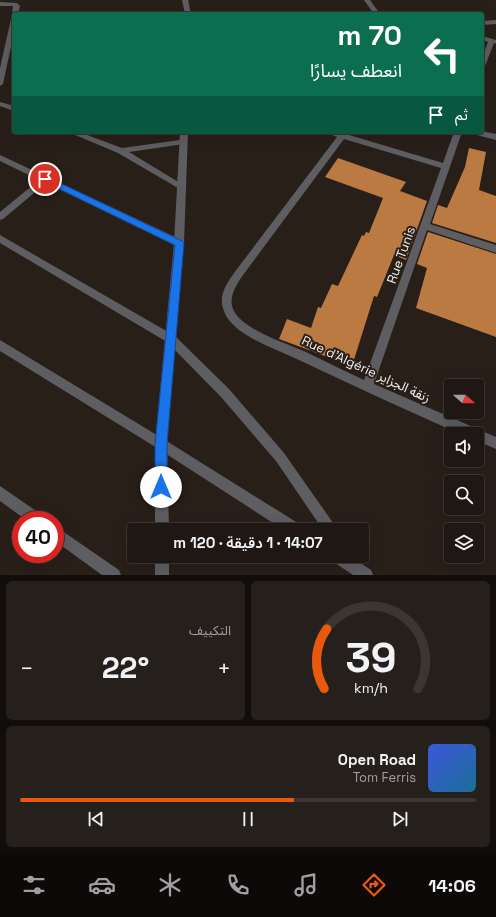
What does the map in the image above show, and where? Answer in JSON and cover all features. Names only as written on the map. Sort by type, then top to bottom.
[{"type":"street","points":[[185,0],[188,12]]},
{"type":"street","points":[[367,0],[376,12]]},
{"type":"street","points":[[0,4],[15,4],[17,6],[16,12]]},
{"type":"street","points":[[484,23],[496,22]]},
{"type":"street","points":[[0,84],[12,28]]},
{"type":"street","points":[[484,39],[494,42],[484,62]]},
{"type":"street","points":[[0,104],[12,108]]},
{"type":"street","points":[[77,134],[121,151],[181,186]]},
{"type":"street","points":[[336,134],[445,166]]},
{"type":"street","name":"Rue Tunis","points":[[367,387],[457,134]]},
{"type":"street","points":[[484,134],[496,137]]},
{"type":"street","points":[[121,151],[184,136],[179,243],[161,444],[162,523]]},
{"type":"street","name":"Rue d'Algérie زنقة الجزاير","points":[[342,136],[240,272],[229,289],[227,301],[229,313],[246,329],[367,387],[458,427]]},
{"type":"street","points":[[0,158],[179,243]]},
{"type":"street","points":[[0,217],[45,179]]},
{"type":"street","points":[[425,226],[496,250]]},
{"type":"street","points":[[0,239],[171,339],[224,393],[280,457],[326,523]]},
{"type":"street","points":[[0,345],[161,444],[285,523]]},
{"type":"street","name":"Rue d'Algérie زنقة الجزاير","points":[[484,438],[496,443]]},
{"type":"street","points":[[0,493],[25,511]]},
{"type":"street","points":[[64,539],[114,575]]},
{"type":"street","points":[[162,563],[162,575]]},
{"type":"street","points":[[348,563],[362,572]]},
{"type":"street","points":[[355,563],[362,572]]},
{"type":"building","points":[[469,148],[486,152],[479,190],[496,196],[496,243],[432,223],[438,205],[447,208],[465,167]]},
{"type":"building","points":[[338,158],[406,182],[400,191],[427,201],[406,260],[394,255],[377,297],[374,296],[352,366],[279,339],[287,319],[311,328],[318,307],[321,308],[332,284],[338,286],[362,235],[364,236],[366,232],[369,233],[383,198],[325,177]]},
{"type":"building","points":[[428,232],[496,254],[496,337],[416,308],[427,268],[417,264]]},
{"type":"route","points":[[45,179],[179,243],[161,444],[161,487]]}]
